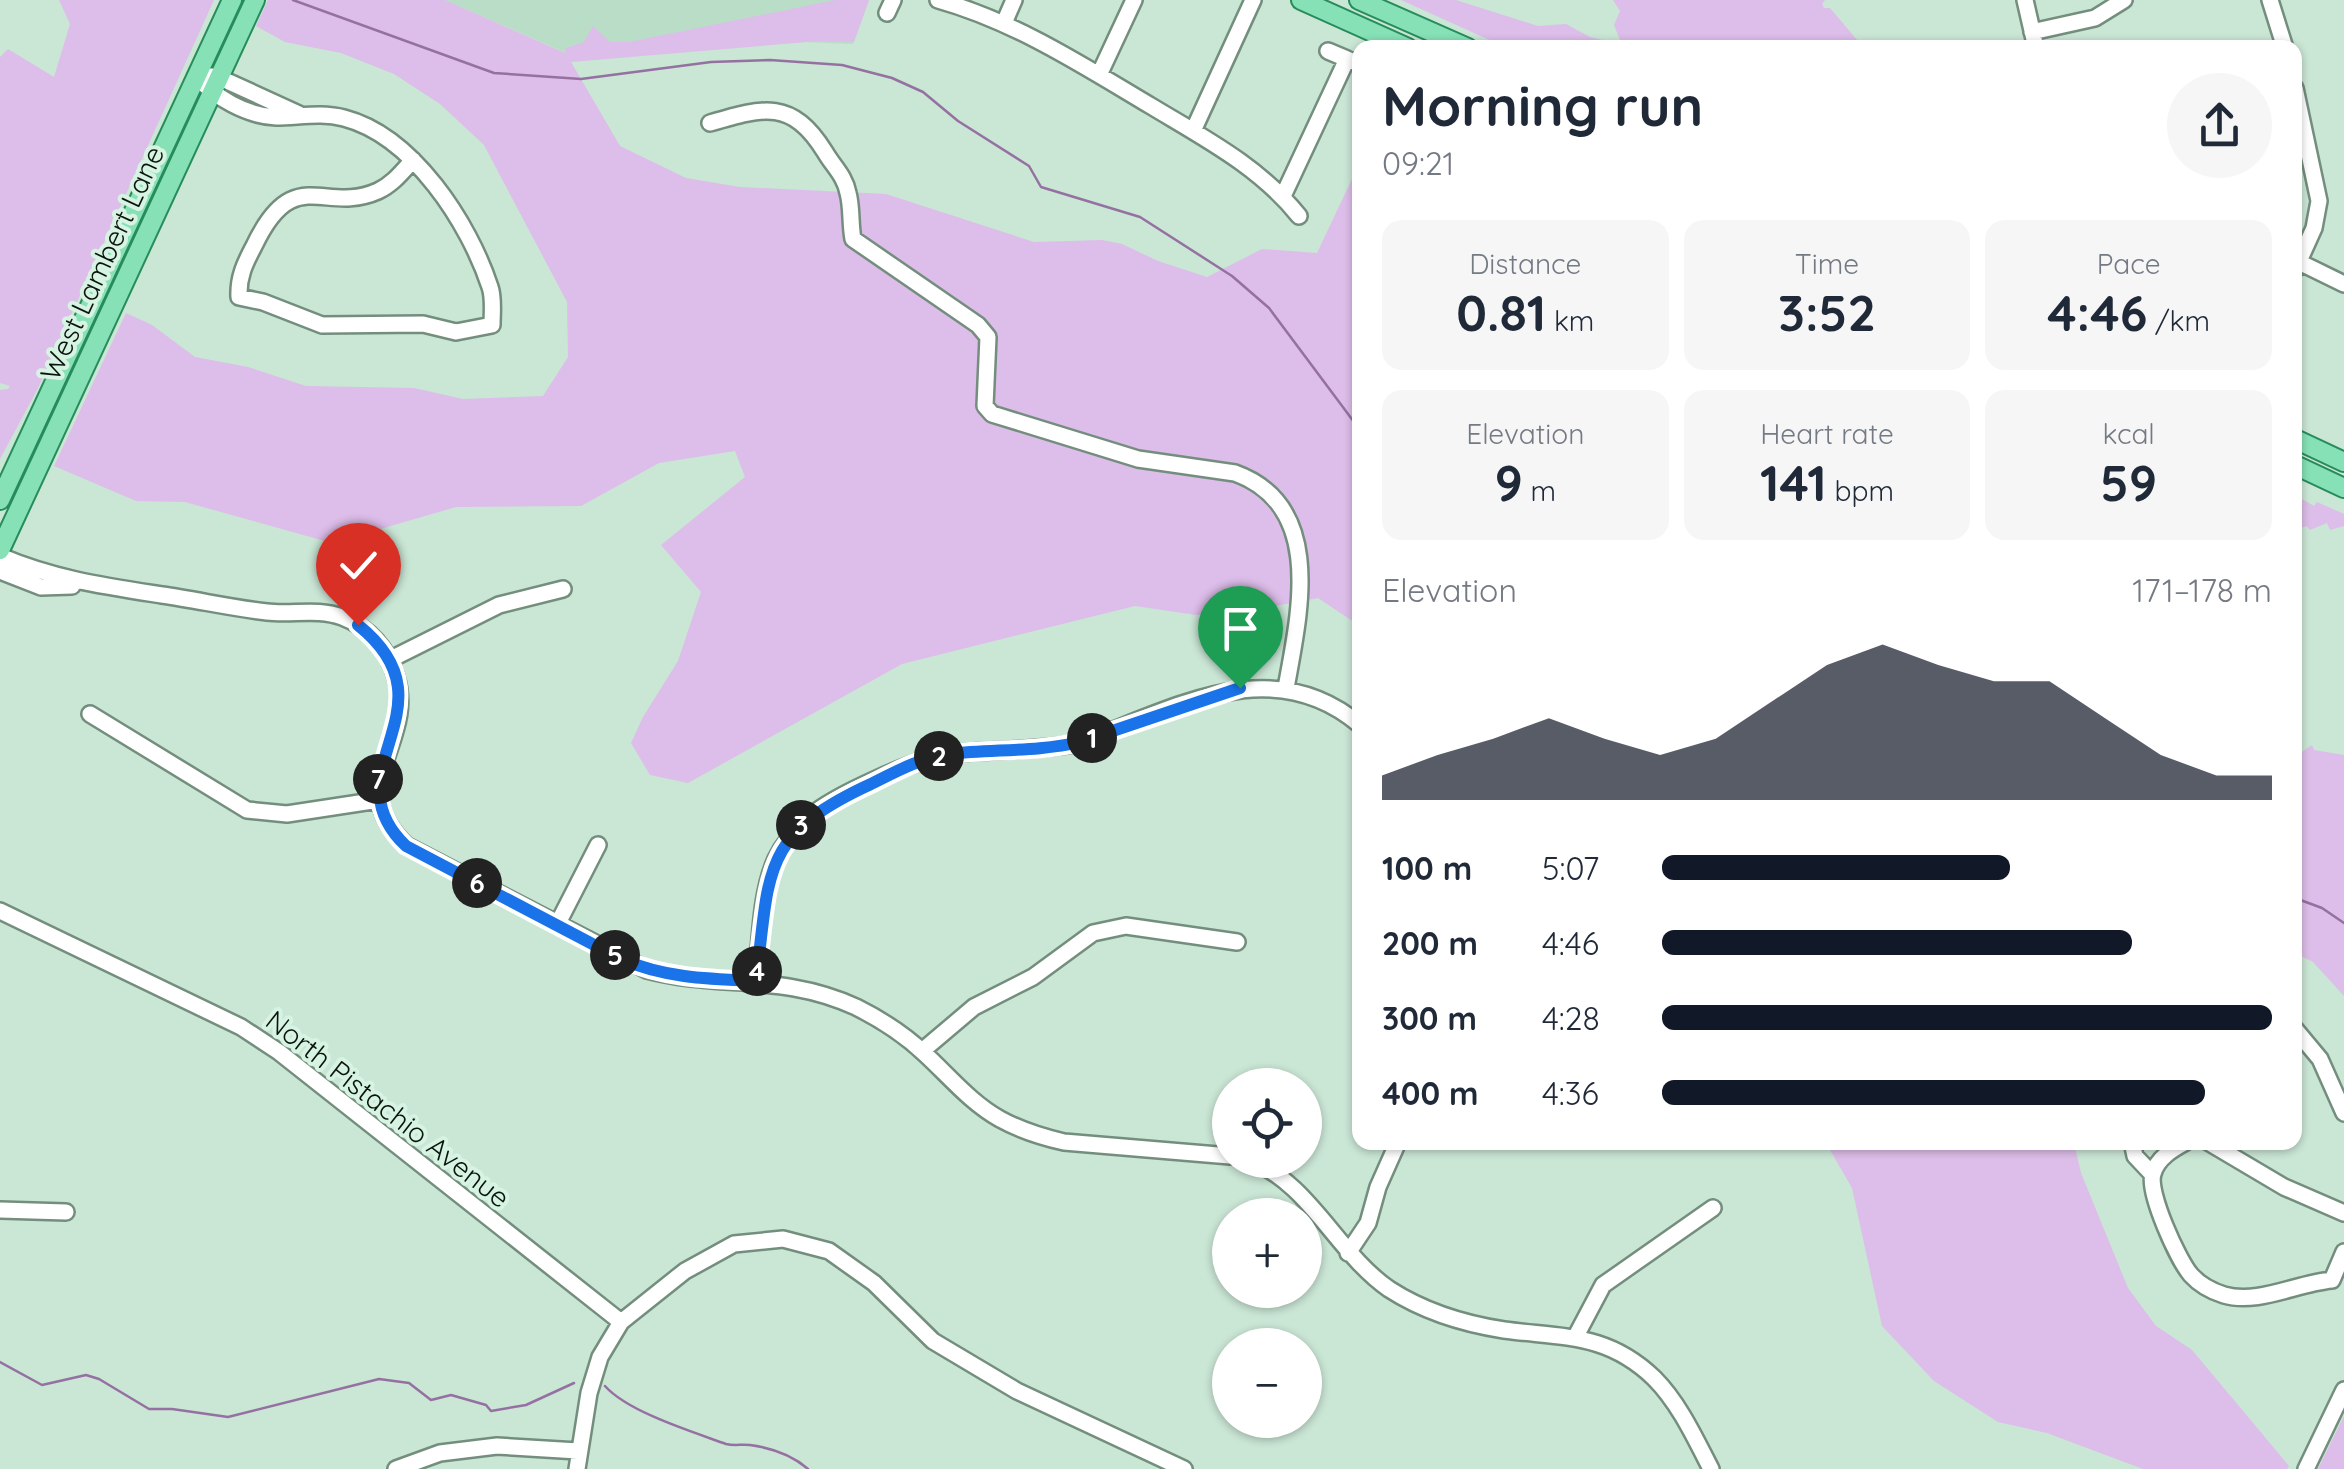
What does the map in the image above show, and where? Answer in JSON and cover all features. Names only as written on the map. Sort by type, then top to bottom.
[{"type":"main road","name":"West Lambert Lane","points":[[0,500],[232,0]]},
{"type":"main road","name":"West Lambert Lane","points":[[0,553],[255,0]]},
{"type":"main road","points":[[1301,0],[1390,40]]},
{"type":"main road","points":[[1360,0],[1448,40]]},
{"type":"main road","points":[[2302,441],[2344,462]]},
{"type":"main road","points":[[2302,468],[2344,488]]},
{"type":"street","points":[[938,0],[1004,23],[1100,75],[1251,168],[1284,196],[1299,216]]},
{"type":"street","points":[[1004,23],[1014,0]]},
{"type":"street","points":[[1100,75],[1134,0]]},
{"type":"street","points":[[1193,131],[1253,0]]},
{"type":"street","points":[[2025,0],[2034,40],[2096,18],[2124,0]]},
{"type":"street","points":[[2270,0],[2282,40]]},
{"type":"street","points":[[1328,51],[1352,61]]},
{"type":"street","points":[[1284,196],[1352,66]]},
{"type":"street","points":[[196,76],[264,116],[330,116],[360,123],[413,160],[436,182],[492,290],[492,325],[456,332],[423,324],[322,325],[264,302],[239,297],[238,284],[260,232],[281,207],[298,196],[358,196],[376,192],[395,181],[413,160]]},
{"type":"street","points":[[710,123],[749,111],[775,112],[797,118],[811,129],[843,176],[850,195],[853,240],[978,325],[988,337],[985,406],[992,414],[1138,458],[1235,473],[1247,477],[1276,499],[1286,511],[1298,542],[1299,616],[1286,688]]},
{"type":"street","points":[[2302,120],[2320,201],[2302,255]]},
{"type":"street","points":[[2302,268],[2344,284]]},
{"type":"street","points":[[0,553],[44,574],[91,584],[270,612],[334,614],[358,625],[391,659],[401,702],[398,723],[381,766],[379,800],[385,820],[406,846],[647,970],[682,978],[756,981],[836,998],[880,1020],[922,1051],[998,1118],[1040,1136],[1064,1142],[1212,1154]]},
{"type":"street","points":[[0,571],[41,587],[91,584]]},
{"type":"street","points":[[391,659],[499,605],[562,589]]},
{"type":"street","points":[[756,981],[767,892],[776,858],[800,826],[827,804],[910,765],[946,754],[1054,748],[1080,742],[1240,688],[1286,688],[1328,703],[1352,720]]},
{"type":"street","points":[[90,714],[246,810],[286,814],[379,800]]},
{"type":"street","points":[[558,925],[598,845]]},
{"type":"street","name":"North Pistachio Avenue","points":[[0,911],[241,1027],[621,1322]]},
{"type":"street","points":[[922,1051],[974,1007],[1032,977],[1093,933],[1109,928],[1143,927],[1237,942]]},
{"type":"street","points":[[2302,1038],[2320,1059],[2344,1113]]},
{"type":"street","points":[[1348,1253],[1368,1223],[1394,1150]]},
{"type":"street","points":[[2133,1150],[2134,1156],[2152,1174]]},
{"type":"street","points":[[2174,1150],[2162,1158],[2152,1174],[2152,1189],[2179,1258],[2201,1285],[2230,1297],[2246,1298],[2332,1280],[2344,1252]]},
{"type":"street","points":[[2222,1150],[2296,1194],[2344,1213]]},
{"type":"street","points":[[1281,1178],[1348,1253],[1391,1290],[1444,1315],[1507,1330],[1576,1336],[1618,1351],[1656,1380],[1678,1409],[1711,1469]]},
{"type":"street","points":[[1576,1336],[1603,1285],[1713,1208]]},
{"type":"street","points":[[0,1210],[66,1212]]},
{"type":"street","points":[[577,1469],[600,1357],[621,1322],[685,1271],[734,1244],[783,1239],[828,1250],[874,1283],[933,1341],[1017,1391],[1184,1469]]},
{"type":"street","points":[[2306,1469],[2344,1390]]},
{"type":"street","points":[[396,1469],[440,1453],[497,1446],[578,1451]]},
{"type":"shaded area","points":[[59,0],[214,0],[37,390],[0,459],[0,390],[10,386],[0,383],[0,57],[8,49],[54,77],[70,24]]},
{"type":"shaded area","points":[[268,0],[445,0],[565,53],[566,48],[584,42],[593,26],[610,42],[629,42],[835,0],[869,0],[854,42],[819,41],[571,62],[620,146],[686,178],[740,187],[886,194],[1034,242],[1102,240],[1122,244],[1207,277],[1262,249],[1317,253],[1352,179],[1352,621],[1318,598],[1244,612],[1196,615],[1135,606],[902,664],[688,783],[650,775],[631,743],[678,661],[701,592],[661,545],[745,477],[735,451],[659,463],[581,506],[456,507],[332,543],[185,502],[136,501],[54,466],[126,313],[152,325],[195,357],[248,367],[306,386],[414,388],[463,399],[543,396],[568,357],[567,302],[484,145],[440,104],[394,74],[341,53],[285,42],[256,26]]},
{"type":"shaded area","points":[[445,0],[869,0],[853,44],[805,42],[665,52],[566,53]]},
{"type":"shaded area","points":[[1401,0],[1456,0],[1538,26],[1566,24],[1603,40],[1490,40]]},
{"type":"shaded area","points":[[1613,0],[1825,0],[1824,8],[1830,8],[1857,40],[1620,40],[1614,25],[1620,11]]},
{"type":"shaded area","points":[[2302,499],[2344,514],[2344,526],[2330,530],[2327,523],[2310,530],[2302,528]]},
{"type":"shaded area","points":[[2312,745],[2314,750],[2344,755],[2344,996],[2313,962],[2302,956],[2302,752]]},
{"type":"shaded area","points":[[1830,1150],[2076,1150],[2081,1173],[2128,1288],[2156,1326],[2192,1350],[2289,1466],[2143,1469],[2047,1433],[1998,1422],[1934,1381],[1882,1326],[1852,1188]]},
{"type":"shaded area","points":[[2344,1416],[2344,1469],[2318,1469]]},
{"type":"waterway","points":[[293,0],[494,73],[581,79],[711,62],[770,60],[842,65],[892,78],[923,92],[958,121],[1029,166],[1041,187],[1140,217],[1232,276],[1269,308],[1352,419]]},
{"type":"waterway","points":[[2302,901],[2344,923]]},
{"type":"waterway","points":[[0,1362],[42,1385],[86,1375],[149,1409],[228,1417],[379,1379],[409,1383],[431,1400],[451,1395],[486,1405],[491,1411],[526,1405],[574,1383]]},
{"type":"waterway","points":[[605,1386],[629,1404],[662,1420],[726,1444],[774,1450],[808,1469]]},
{"type":"route","points":[[358,625],[391,659],[398,683],[398,723],[378,783],[385,820],[393,833],[406,846],[621,959],[647,970],[694,979],[756,981],[767,892],[776,858],[807,818],[827,804],[910,765],[946,754],[1054,748],[1240,688]]}]
